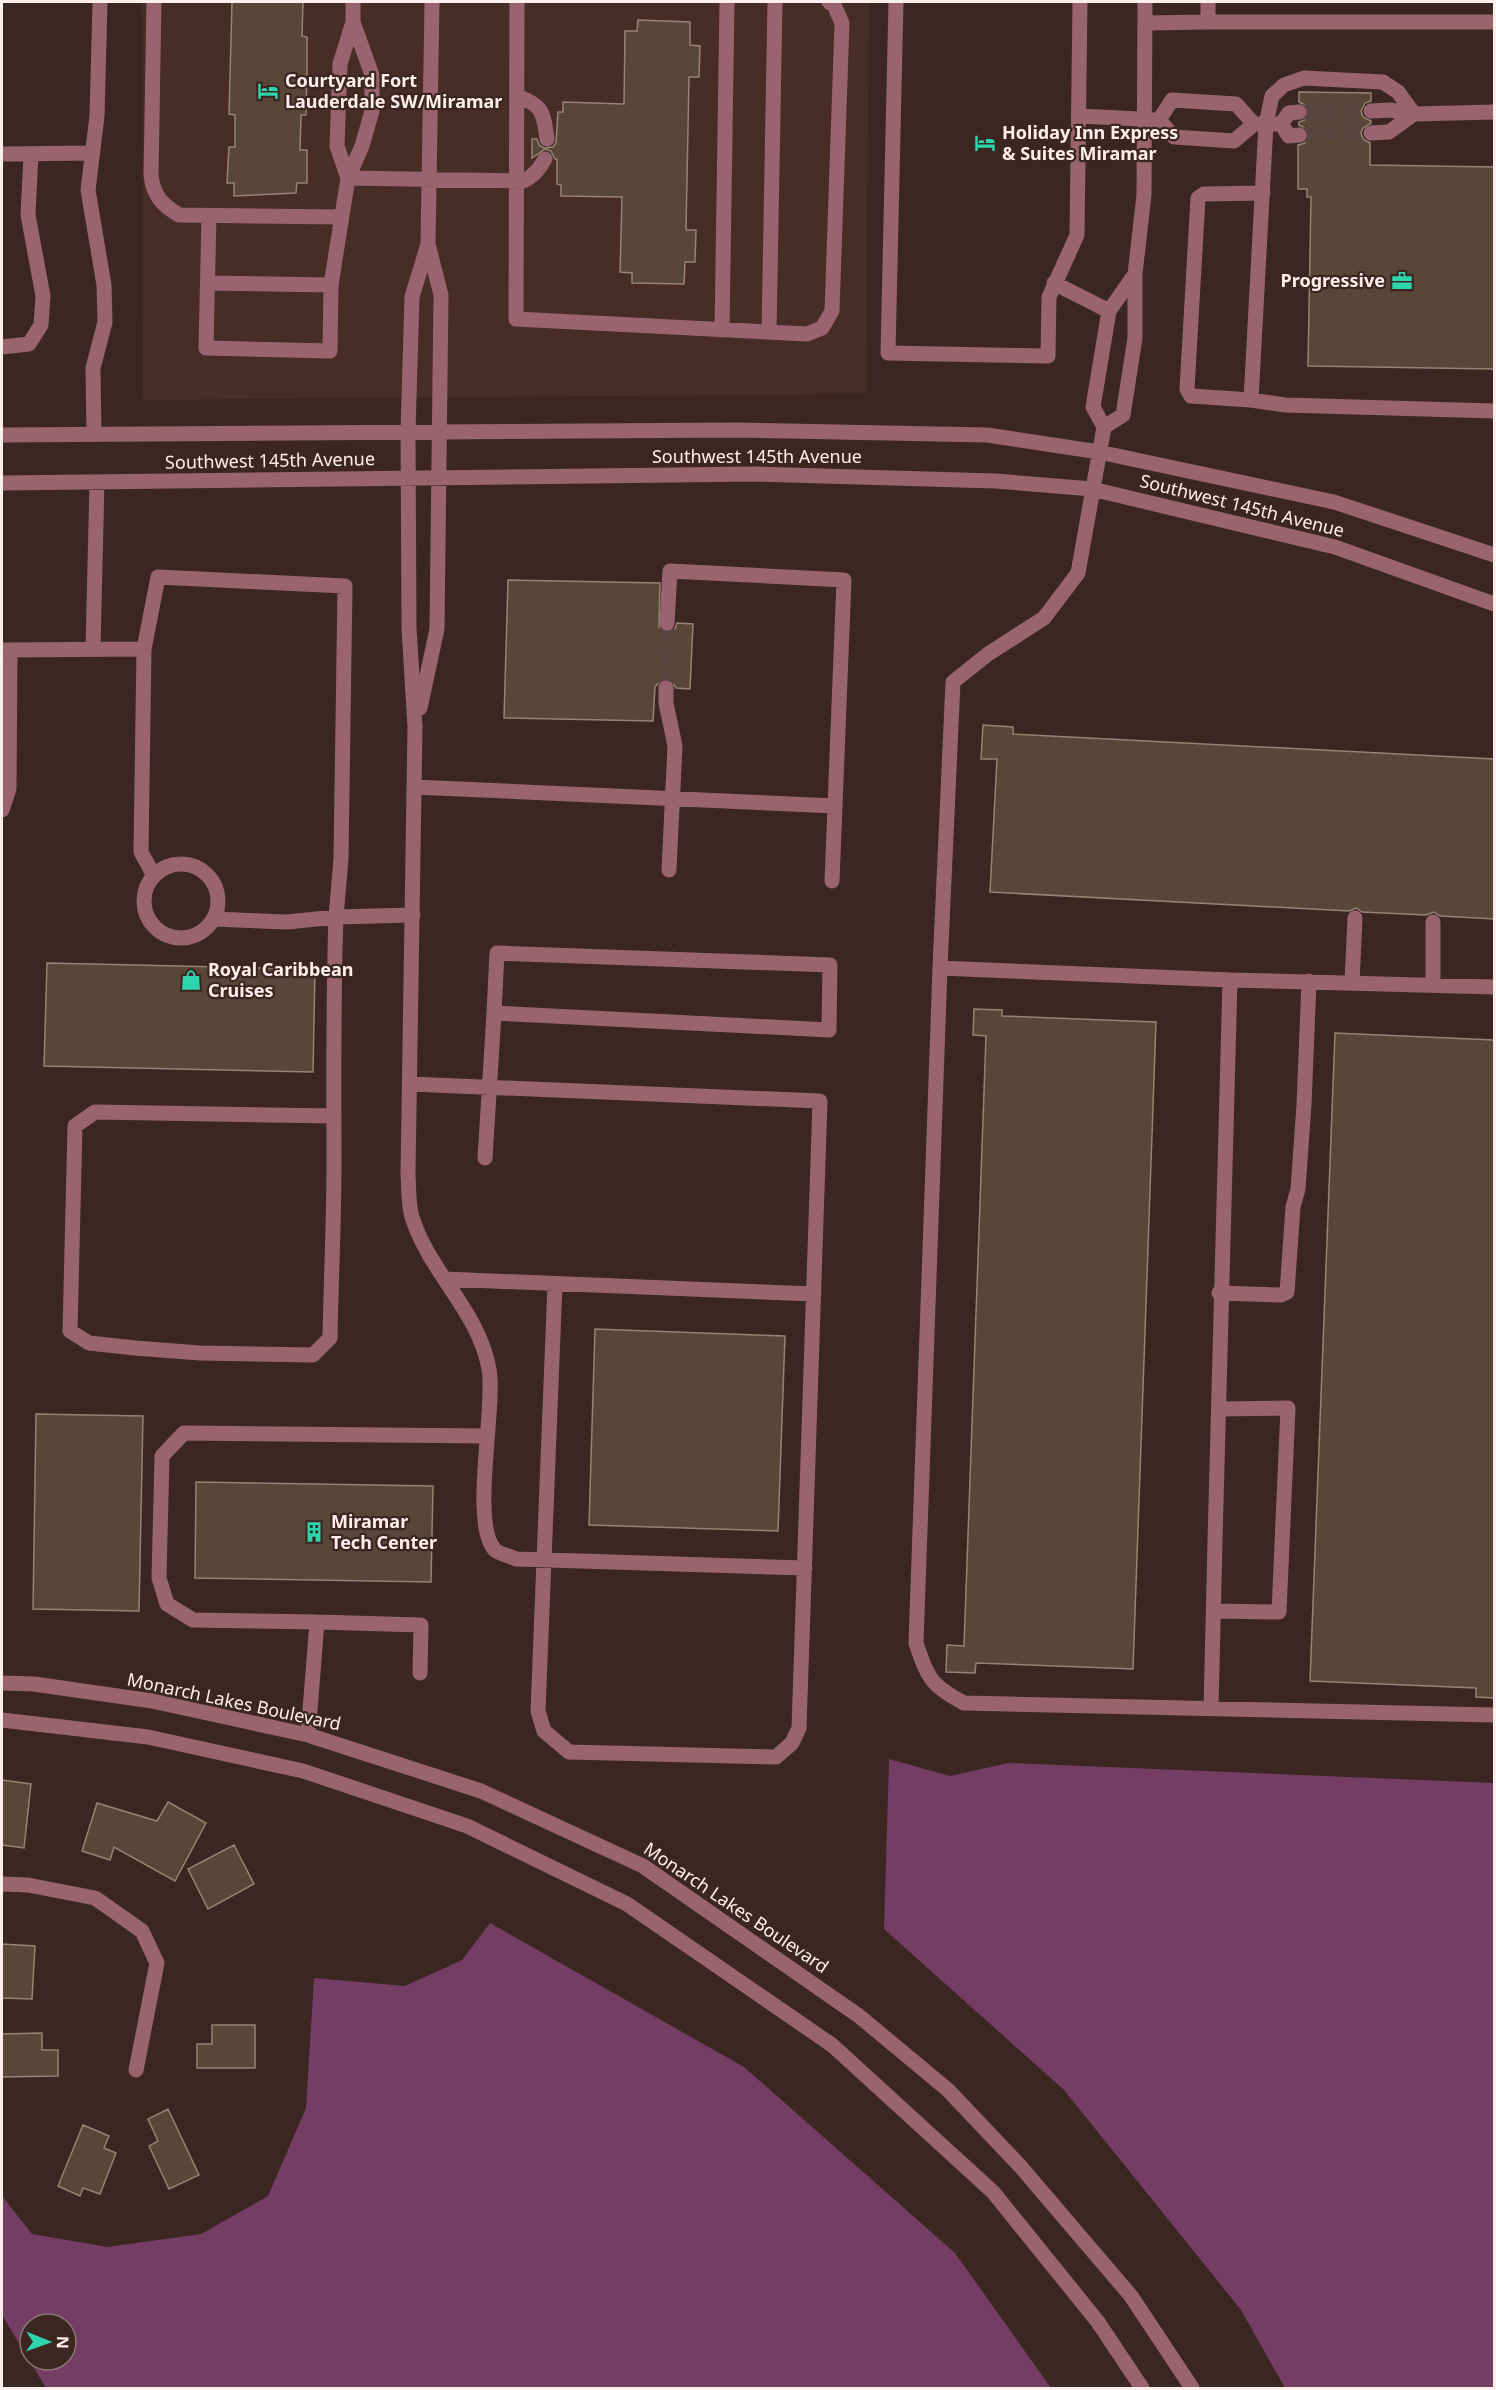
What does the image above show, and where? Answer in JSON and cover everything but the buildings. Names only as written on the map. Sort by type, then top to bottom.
[{"type":"street","points":[[94,434],[93,368],[105,322],[104,285],[88,190],[97,116],[100,2]]},
{"type":"street","points":[[154,2],[152,188],[162,205],[179,215],[342,217]]},
{"type":"street","points":[[348,178],[337,146],[340,64],[353,22],[353,2]]},
{"type":"street","points":[[416,727],[437,628],[441,295],[428,244],[432,2]]},
{"type":"street","points":[[518,2],[516,319],[807,334],[822,328],[832,311],[842,23],[834,5],[829,2]]},
{"type":"street","points":[[722,330],[727,2]]},
{"type":"street","points":[[770,332],[775,2]]},
{"type":"street","points":[[896,2],[888,353],[1048,356],[1049,297],[1077,235],[1080,2]]},
{"type":"street","points":[[1104,427],[1123,416],[1135,338],[1135,274],[1151,120],[1145,2]]},
{"type":"street","points":[[1208,2],[1209,22]]},
{"type":"street","points":[[209,216],[206,348],[330,351],[331,285],[348,178],[362,146],[372,111],[372,75],[353,22]]},
{"type":"street","points":[[1145,23],[1494,22]]},
{"type":"street","points":[[1251,400],[1267,124],[1272,96],[1284,85],[1304,78],[1383,82],[1398,92],[1414,114]]},
{"type":"street","points":[[517,96],[538,106],[543,113],[547,139]]},
{"type":"street","points":[[1151,120],[1173,100],[1236,104],[1289,136],[1299,135]]},
{"type":"street","points":[[1371,111],[1390,110],[1414,114],[1494,112]]},
{"type":"street","points":[[1079,116],[1151,120],[1174,137],[1234,141],[1289,113],[1299,112]]},
{"type":"street","points":[[1371,133],[1389,132],[1414,114]]},
{"type":"street","points":[[2,154],[92,153]]},
{"type":"street","points":[[2,347],[29,344],[41,325],[43,296],[28,215],[31,154]]},
{"type":"street","points":[[348,178],[516,181],[532,177],[545,159]]},
{"type":"street","points":[[1263,194],[1204,194],[1198,198],[1187,389],[1191,396],[1286,405],[1494,411]]},
{"type":"street","points":[[428,244],[412,297],[408,431],[409,628],[416,727],[408,1174],[412,1218],[430,1260],[445,1279],[478,1333],[489,1371],[484,1512],[488,1538],[496,1551],[516,1559],[805,1568]]},
{"type":"street","points":[[1135,274],[1109,311],[1094,407],[1104,427],[1078,573],[1044,618],[988,654],[953,682],[940,968],[916,1642],[927,1675],[945,1693],[964,1703],[1494,1715]]},
{"type":"street","points":[[208,283],[331,285]]},
{"type":"street","points":[[1054,283],[1109,311]]},
{"type":"street","name":"Southwest 145th Avenue","points":[[2,435],[736,430],[987,435],[1099,452],[1334,502],[1494,555]]},
{"type":"street","name":"Southwest 145th Avenue","points":[[2,483],[756,474],[996,481],[1092,489],[1335,547],[1494,604]]},
{"type":"street","points":[[93,649],[97,482]]},
{"type":"street","points":[[668,623],[670,571],[844,580],[832,880]]},
{"type":"street","points":[[153,876],[141,852],[144,649],[158,577],[345,586],[341,859],[333,1000],[334,1116],[330,1338],[313,1355],[200,1353],[89,1343],[70,1331],[75,1126],[94,1112],[334,1116]]},
{"type":"street","points":[[2,810],[9,789],[6,650],[144,649]]},
{"type":"street","points":[[666,688],[666,704],[675,746],[669,870]]},
{"type":"street","points":[[414,787],[835,806]]},
{"type":"street","points":[[183,864],[203,872],[211,879],[216,890],[218,902],[213,919],[201,932],[190,937],[178,938],[157,929],[149,920],[144,897],[153,876],[172,865],[183,864]]},
{"type":"street","points":[[213,919],[287,922],[412,915]]},
{"type":"street","points":[[1352,982],[1355,918]]},
{"type":"street","points":[[1433,922],[1433,985]]},
{"type":"street","points":[[485,1158],[497,953],[830,965],[830,1030],[494,1014]]},
{"type":"street","points":[[940,968],[1230,980],[1494,987]]},
{"type":"street","points":[[1211,1709],[1220,1409],[1220,1293],[1230,980]]},
{"type":"street","points":[[1220,1293],[1281,1295],[1287,1292],[1304,1105],[1309,981]]},
{"type":"street","points":[[410,1084],[820,1101],[799,1728],[792,1743],[776,1757],[569,1752],[543,1731],[538,1711],[555,1284]]},
{"type":"street","points":[[445,1279],[814,1294]]},
{"type":"street","points":[[1214,1611],[1280,1612],[1288,1408],[1220,1409]]},
{"type":"street","points":[[420,1673],[421,1625],[193,1620],[167,1605],[159,1578],[162,1456],[184,1433],[487,1436]]},
{"type":"street","points":[[308,1735],[317,1622]]},
{"type":"street","name":"Monarch Lakes Boulevard","points":[[2,1683],[34,1684],[152,1701],[308,1735],[481,1791],[643,1866],[859,2016],[948,2090],[1021,2168],[1131,2296],[1192,2388]]},
{"type":"street","points":[[2,1720],[148,1737],[303,1771],[467,1826],[627,1904],[832,2045],[951,2152],[993,2192],[1016,2220],[1098,2322],[1142,2388]]},
{"type":"street","points":[[2,1884],[28,1885],[95,1898],[142,1931],[157,1963],[136,2070]]},
{"type":"shaded area","points":[[142,2],[869,2],[866,394],[143,400]]},
{"type":"shaded area","points":[[889,1759],[950,1776],[1008,1763],[1494,1783],[1494,2388],[1285,2388],[1241,2310],[1064,2090],[884,1929]]},
{"type":"shaded area","points":[[490,1923],[744,2067],[955,2253],[1051,2388],[46,2388],[36,2372],[78,2372],[78,2312],[18,2312],[18,2342],[2,2315],[2,2196],[32,2234],[107,2247],[201,2234],[268,2196],[306,2108],[314,1978],[405,1986],[462,1960]]},
{"type":"tunnel","points":[[1299,112],[1371,111]]},
{"type":"tunnel","points":[[1299,135],[1371,133]]},
{"type":"tunnel","points":[[666,688],[667,623]]},
{"type":"place","name":"Courtyard Fort Lauderdale SW/Miramar","points":[[268,91]]},
{"type":"place","name":"Holiday Inn Express & Suites Miramar","points":[[985,143]]},
{"type":"place","name":"Progressive","points":[[1402,281]]},
{"type":"place","name":"Royal Caribbean Cruises","points":[[191,980]]},
{"type":"place","name":"Miramar Tech Center","points":[[314,1532]]}]
